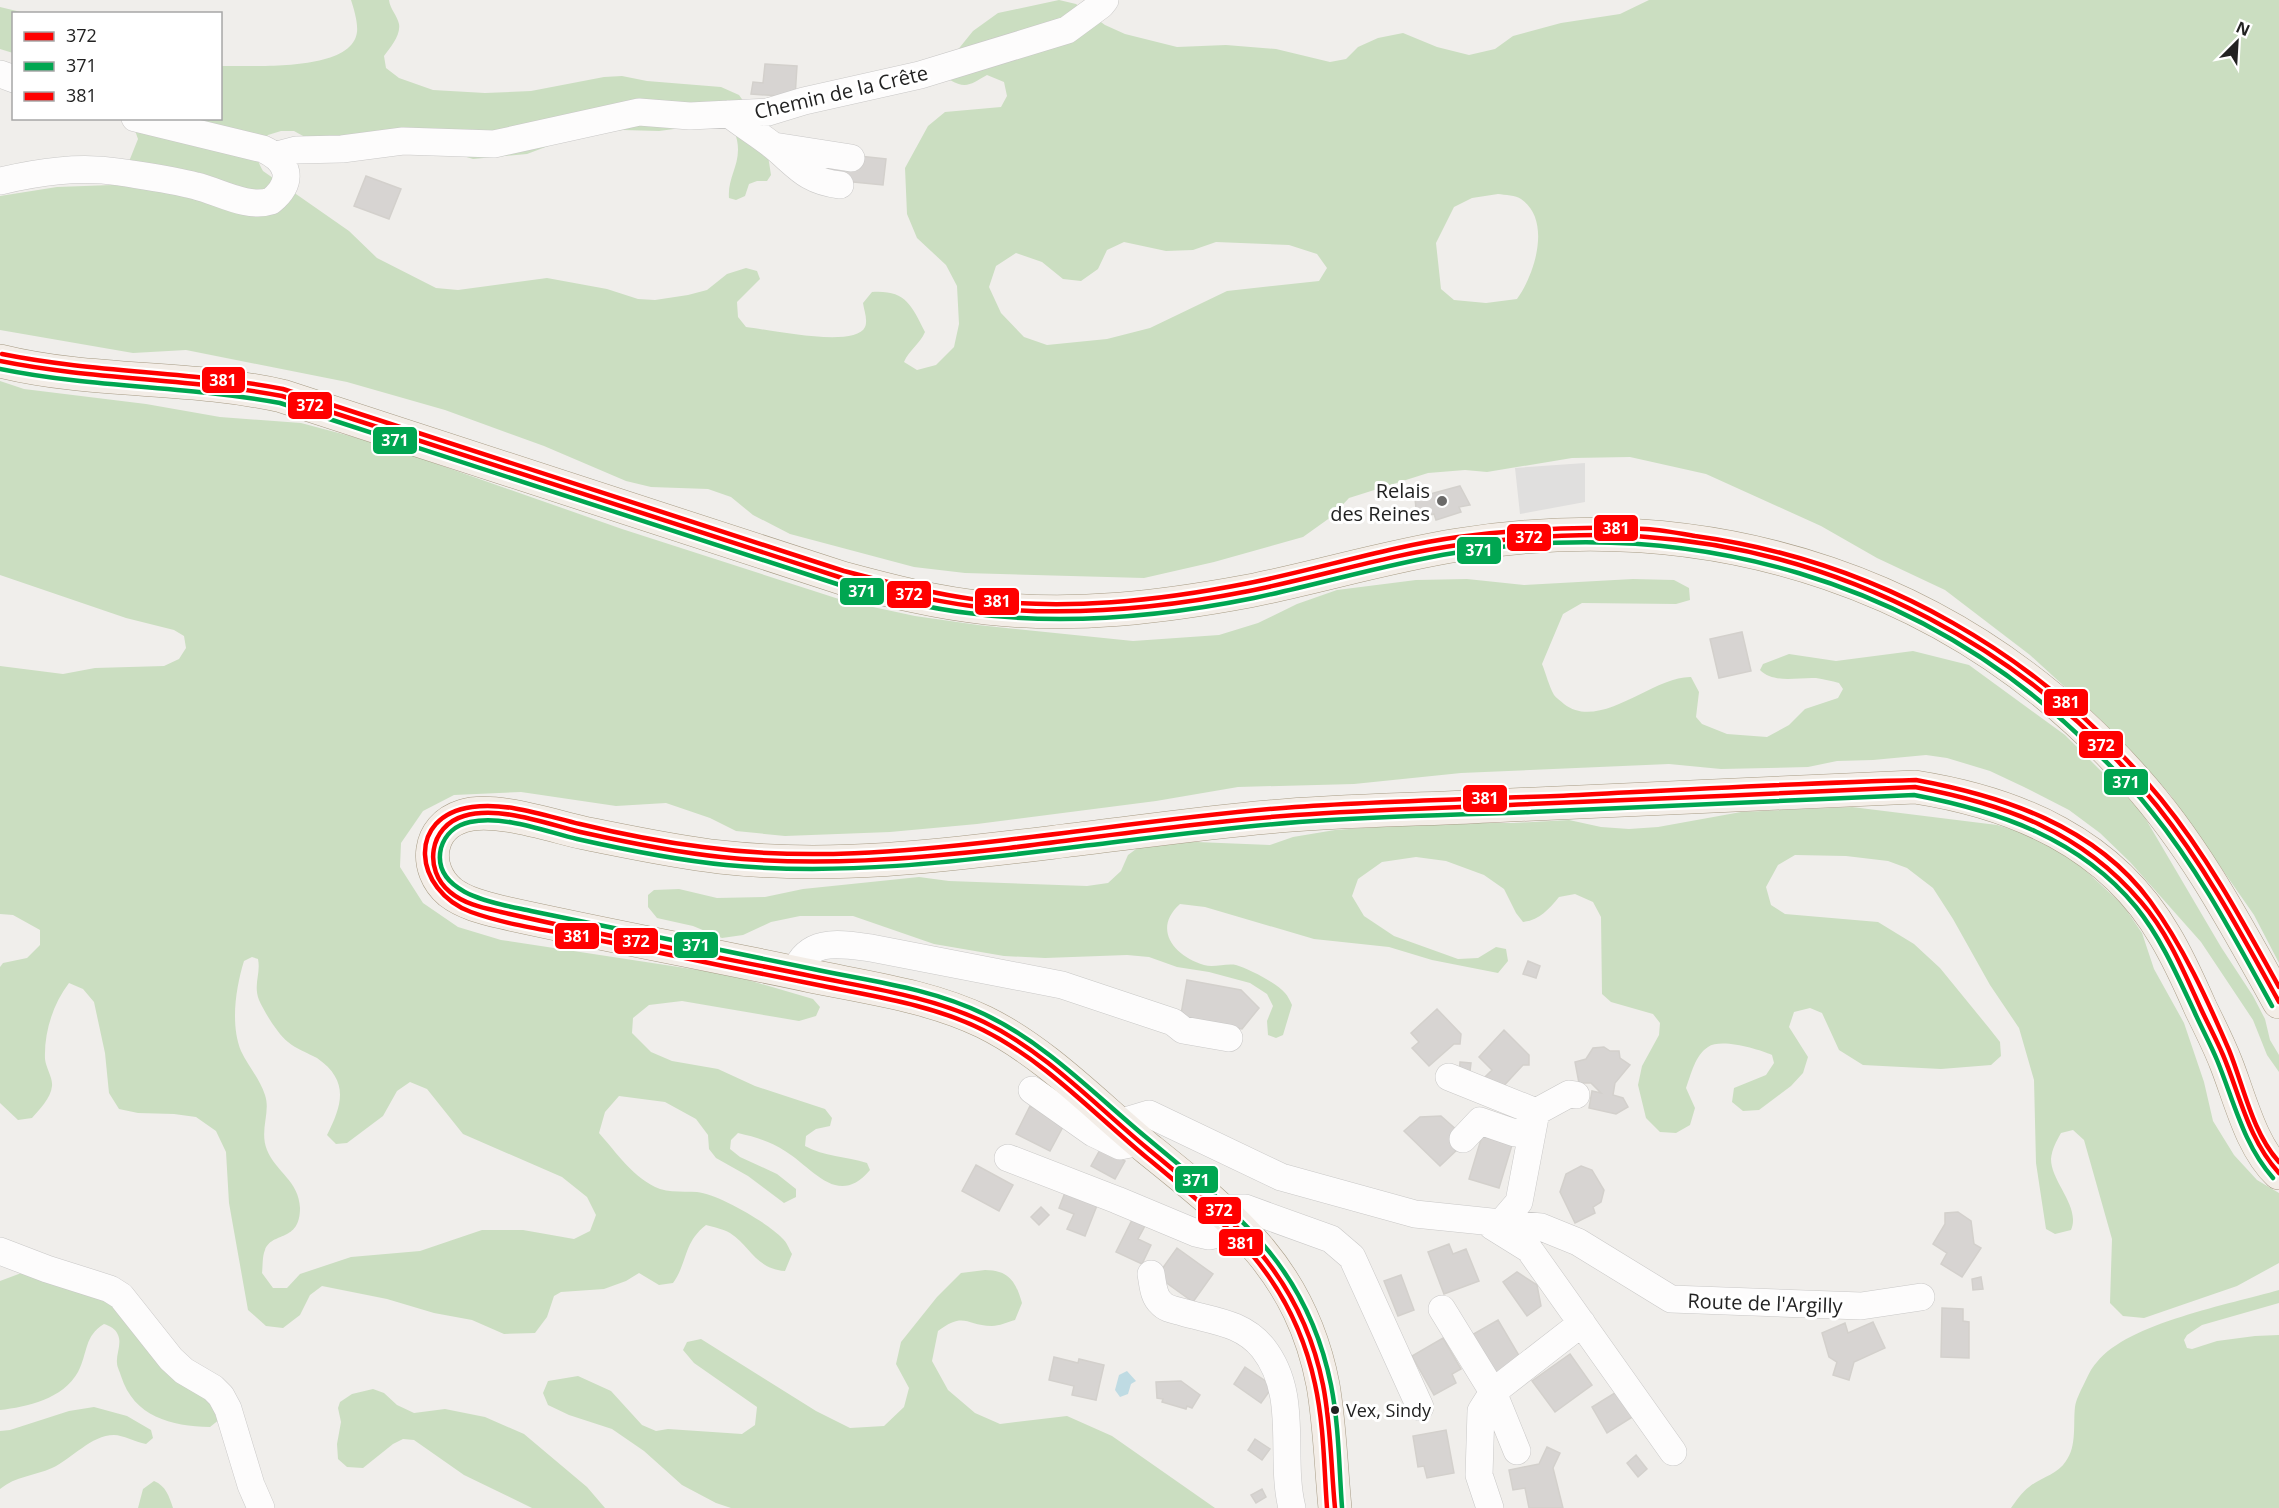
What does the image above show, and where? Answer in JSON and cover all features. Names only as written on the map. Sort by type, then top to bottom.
[{"type":"main road","points":[[0,361],[58,372],[121,379],[215,384],[282,396],[842,578],[930,600],[991,609],[1083,612],[1153,606],[1254,590],[1403,555],[1539,535],[1594,533],[1665,537],[1731,547],[1774,557],[1813,568],[1893,598],[1957,631],[1988,650],[2059,704],[2105,746],[2139,784],[2185,843],[2216,890],[2279,1002]]},
{"type":"main road","points":[[1335,1508],[1330,1433],[1322,1380],[1311,1339],[1284,1281],[1266,1255],[1229,1218],[1039,1057],[1004,1032],[980,1019],[917,998],[489,910],[469,903],[450,891],[436,874],[432,852],[435,838],[443,826],[459,817],[475,813],[493,814],[716,857],[800,863],[865,861],[1004,849],[1274,816],[1915,787],[1957,793],[2034,819],[2061,832],[2116,875],[2144,906],[2164,934],[2186,975],[2225,1062],[2256,1141],[2279,1173]]},
{"type":"street","name":"Chemin de la Crête","points":[[277,155],[296,150],[342,149],[403,141],[494,144],[639,112],[690,117],[768,112],[804,101],[920,75],[1067,30],[1105,0]]},
{"type":"street","points":[[729,114],[773,146],[809,177],[825,183],[840,185]]},
{"type":"street","points":[[0,181],[35,173],[74,169],[115,171],[187,184],[253,203],[265,203],[278,195],[282,189],[286,176],[283,162],[277,155],[263,149],[143,120]]},
{"type":"street","points":[[773,146],[850,158]]},
{"type":"street","points":[[795,972],[803,956],[818,947],[844,945],[871,948],[1062,985],[1173,1022],[1183,1030],[1229,1038]]},
{"type":"street","points":[[1449,1077],[1534,1120]]},
{"type":"street","name":"Route de l'Argilly","points":[[1032,1090],[1094,1133],[1120,1146],[1149,1114],[1281,1177],[1415,1214],[1541,1227],[1578,1242],[1671,1299],[1861,1306],[1921,1297]]},
{"type":"street","points":[[1462,1138],[1480,1121],[1515,1133],[1569,1094],[1576,1095]]},
{"type":"street","points":[[1492,1222],[1519,1202],[1534,1120]]},
{"type":"street","points":[[1008,1158],[1196,1233],[1209,1236],[1229,1218],[1245,1208],[1331,1239],[1353,1257],[1420,1407]]},
{"type":"street","name":"Route de l'Argilly","points":[[1492,1222],[1529,1249],[1673,1452]]},
{"type":"street","points":[[0,1251],[110,1289],[121,1296],[171,1359],[184,1371],[213,1388],[221,1396],[228,1409],[251,1485],[261,1508]]},
{"type":"street","points":[[1151,1274],[1154,1291],[1161,1304],[1170,1309],[1235,1326],[1264,1349],[1280,1381],[1286,1406],[1287,1480],[1292,1508]]},
{"type":"street","points":[[1442,1309],[1493,1392],[1517,1451]]},
{"type":"street","points":[[1490,1508],[1479,1475],[1482,1411],[1493,1392],[1582,1323]]},
{"type":"green space","points":[[351,0],[389,0],[399,28],[384,56],[386,68],[399,78],[433,90],[485,93],[531,91],[604,77],[622,76],[647,81],[721,87],[739,95],[764,130],[771,175],[767,181],[749,184],[745,196],[736,200],[729,198],[729,189],[737,159],[737,141],[734,130],[719,123],[659,131],[623,130],[580,134],[527,154],[473,159],[404,129],[381,130],[314,142],[294,131],[281,131],[268,135],[258,152],[258,160],[263,171],[349,231],[377,258],[436,288],[458,290],[547,278],[607,289],[638,299],[655,300],[707,290],[727,274],[746,268],[757,271],[760,279],[737,302],[738,317],[746,327],[810,336],[845,337],[858,333],[866,324],[863,303],[872,292],[892,293],[906,301],[925,332],[904,362],[917,370],[936,365],[954,347],[959,324],[957,286],[946,265],[917,238],[907,214],[905,168],[928,126],[945,112],[1001,107],[1007,96],[1004,82],[987,75],[965,85],[950,80],[952,57],[973,31],[998,13],[1059,0],[1076,4],[1105,25],[1125,34],[1177,47],[1226,45],[1276,49],[1330,62],[1346,59],[1358,47],[1378,38],[1403,33],[1437,47],[1469,55],[1495,49],[1513,36],[1561,23],[1620,14],[1649,0],[2279,0],[2279,963],[2254,915],[2169,793],[2102,721],[2030,655],[1945,590],[1877,558],[1821,526],[1706,474],[1630,457],[1572,458],[1487,472],[1465,470],[1428,473],[1349,498],[1331,517],[1303,537],[1214,562],[1144,578],[965,573],[914,567],[790,534],[753,515],[731,497],[708,489],[651,487],[626,481],[544,446],[445,410],[347,382],[186,350],[133,353],[0,330],[0,196],[57,187],[112,185],[128,169],[138,139],[131,120],[222,120],[222,66],[275,66],[319,61],[338,54],[351,45],[357,32]],"holes":[[[1498,194],[1521,199],[1530,208],[1536,220],[1538,233],[1534,262],[1524,288],[1517,299],[1486,303],[1454,300],[1441,289],[1436,243],[1454,207],[1472,198]],[[1124,242],[1166,251],[1193,250],[1216,242],[1289,245],[1317,254],[1327,268],[1319,281],[1227,291],[1150,328],[1107,339],[1047,345],[1024,337],[1001,313],[989,287],[996,266],[1016,253],[1042,262],[1063,279],[1081,281],[1098,269],[1107,250]]]},
{"type":"green space","points":[[0,7],[21,12],[12,12],[12,53],[0,49]]},
{"type":"green space","points":[[0,381],[24,389],[146,404],[220,417],[301,423],[380,444],[622,529],[845,601],[915,616],[978,625],[1133,641],[1219,635],[1258,623],[1297,604],[1337,590],[1416,580],[1467,579],[1524,585],[1633,579],[1674,580],[1689,588],[1690,600],[1676,604],[1582,603],[1563,614],[1542,664],[1554,695],[1564,704],[1578,711],[1594,711],[1627,701],[1676,679],[1691,677],[1699,692],[1696,717],[1702,724],[1727,734],[1767,737],[1789,725],[1805,709],[1838,698],[1843,689],[1839,683],[1816,678],[1772,677],[1760,670],[1763,664],[1789,654],[1836,661],[1913,651],[1969,665],[2065,735],[2141,811],[2221,947],[2253,996],[2265,1019],[2270,1040],[2279,1055],[2279,1072],[2267,1055],[2253,1020],[2201,942],[2130,862],[2100,833],[2069,810],[2024,787],[1990,771],[1947,758],[1926,755],[1837,761],[1808,767],[1721,769],[1669,764],[1461,773],[1354,784],[1238,787],[1156,801],[977,824],[890,832],[785,836],[736,831],[710,818],[666,803],[616,806],[521,792],[454,795],[423,811],[401,843],[400,867],[423,903],[458,927],[501,940],[731,975],[813,999],[820,1007],[816,1016],[799,1021],[682,1001],[649,1005],[633,1018],[632,1033],[651,1052],[672,1061],[718,1069],[755,1086],[825,1109],[832,1118],[830,1126],[816,1129],[806,1136],[805,1146],[812,1150],[867,1163],[870,1170],[858,1181],[847,1186],[826,1182],[779,1148],[738,1133],[731,1140],[730,1149],[740,1157],[777,1174],[796,1189],[796,1197],[784,1203],[748,1176],[716,1158],[709,1149],[708,1135],[696,1119],[665,1102],[619,1096],[605,1112],[599,1133],[626,1164],[642,1179],[660,1189],[706,1194],[729,1203],[766,1225],[784,1240],[792,1254],[785,1271],[760,1262],[730,1233],[706,1225],[689,1246],[673,1283],[659,1285],[639,1273],[626,1281],[604,1289],[561,1292],[554,1296],[547,1317],[535,1333],[504,1334],[472,1320],[322,1286],[310,1295],[300,1315],[283,1328],[266,1326],[248,1310],[229,1203],[226,1152],[216,1131],[196,1117],[138,1113],[119,1109],[109,1093],[105,1053],[94,1002],[83,989],[69,983],[58,1000],[51,1019],[46,1039],[45,1059],[52,1086],[44,1104],[32,1118],[18,1120],[0,1103],[0,967],[3,963],[27,958],[40,945],[40,930],[13,915],[0,914],[0,666],[63,674],[95,668],[164,666],[179,659],[186,648],[184,636],[174,630],[126,618],[0,575]],"holes":[[[252,957],[258,959],[257,994],[272,1022],[288,1042],[317,1058],[328,1067],[339,1085],[339,1104],[327,1135],[336,1144],[347,1143],[383,1116],[397,1091],[410,1082],[427,1089],[463,1134],[562,1177],[587,1197],[596,1215],[590,1231],[574,1239],[523,1230],[482,1230],[420,1251],[351,1257],[300,1274],[287,1288],[273,1288],[262,1273],[264,1253],[273,1240],[291,1232],[296,1227],[300,1208],[296,1191],[267,1150],[264,1136],[267,1108],[265,1095],[241,1051],[236,1029],[237,994],[244,961]]]},
{"type":"green space","points":[[1852,807],[1997,825],[2034,836],[2062,849],[2123,905],[2142,933],[2154,969],[2184,1023],[2204,1082],[2213,1121],[2234,1155],[2257,1180],[2279,1193],[2279,1263],[2237,1286],[2144,1318],[2123,1316],[2110,1303],[2112,1239],[2084,1140],[2073,1130],[2061,1133],[2052,1152],[2052,1168],[2069,1203],[2073,1221],[2071,1230],[2055,1234],[2046,1229],[2036,1163],[2034,1080],[2019,1028],[1990,985],[1933,888],[1907,868],[1888,861],[1846,856],[1795,855],[1778,865],[1766,887],[1771,905],[1785,914],[1878,922],[1914,944],[1940,968],[2000,1042],[2001,1056],[1991,1065],[1941,1069],[1863,1065],[1839,1050],[1822,1013],[1810,1008],[1794,1012],[1789,1027],[1808,1057],[1803,1073],[1791,1086],[1759,1110],[1743,1111],[1732,1102],[1734,1088],[1766,1075],[1774,1063],[1772,1055],[1740,1045],[1722,1044],[1708,1047],[1694,1066],[1686,1088],[1695,1108],[1690,1125],[1676,1133],[1660,1132],[1646,1118],[1638,1085],[1642,1066],[1659,1035],[1660,1023],[1653,1014],[1611,1002],[1602,994],[1601,917],[1593,902],[1575,894],[1559,897],[1539,917],[1523,922],[1504,889],[1484,875],[1446,861],[1416,857],[1382,862],[1358,879],[1352,896],[1364,916],[1394,936],[1458,959],[1478,958],[1496,947],[1506,949],[1508,961],[1498,973],[1432,960],[1389,947],[1314,939],[1205,907],[1180,904],[1172,913],[1167,932],[1170,940],[1184,955],[1204,965],[1242,967],[1269,981],[1287,996],[1292,1005],[1283,1035],[1276,1038],[1268,1035],[1267,1021],[1273,1006],[1267,994],[1250,983],[1209,972],[1177,967],[1149,957],[1127,955],[1045,958],[1004,956],[934,944],[853,916],[800,916],[771,922],[743,935],[722,938],[693,926],[657,918],[648,907],[648,895],[654,890],[679,889],[717,898],[765,897],[803,889],[919,877],[949,881],[1087,886],[1108,883],[1121,871],[1128,855],[1143,844],[1172,841],[1270,845],[1293,837],[1335,830],[1435,823],[1569,820],[1601,827],[1629,829],[1658,827],[1741,812]]},
{"type":"green space","points":[[985,1270],[1006,1275],[1014,1283],[1022,1303],[1015,1320],[1001,1325],[992,1326],[960,1321],[938,1331],[932,1361],[948,1390],[975,1413],[1000,1424],[1067,1416],[1112,1436],[1215,1508],[731,1508],[716,1503],[682,1485],[644,1451],[612,1429],[569,1415],[548,1405],[543,1393],[548,1381],[578,1376],[611,1391],[642,1425],[656,1431],[668,1429],[742,1434],[755,1425],[757,1407],[694,1363],[683,1350],[687,1342],[701,1339],[816,1411],[850,1428],[884,1426],[904,1407],[909,1388],[896,1364],[901,1342],[937,1297],[961,1273]]},
{"type":"green space","points":[[24,1272],[117,1306],[219,1409],[220,1419],[210,1427],[196,1426],[168,1421],[145,1410],[127,1390],[118,1368],[119,1338],[117,1333],[113,1328],[104,1324],[93,1334],[78,1372],[63,1389],[33,1404],[0,1410],[0,1281]]},
{"type":"green space","points":[[2279,1290],[2279,1303],[2202,1325],[2187,1335],[2184,1340],[2187,1348],[2192,1349],[2217,1341],[2279,1335],[2279,1508],[2011,1508],[2026,1489],[2054,1473],[2066,1461],[2072,1449],[2078,1396],[2093,1367],[2112,1348],[2156,1326]]},
{"type":"green space","points":[[373,1389],[384,1393],[397,1405],[414,1413],[445,1409],[485,1417],[524,1434],[587,1487],[605,1508],[532,1508],[464,1475],[414,1440],[403,1439],[393,1444],[363,1468],[347,1467],[338,1459],[340,1402],[352,1394]]},
{"type":"green space","points":[[94,1407],[127,1416],[151,1430],[153,1438],[146,1444],[118,1435],[97,1439],[52,1468],[19,1479],[0,1489],[0,1431],[10,1430],[69,1411]]},
{"type":"green space","points":[[154,1481],[164,1489],[173,1508],[138,1508],[143,1489]]},
{"type":"shaded area","points":[[1585,463],[1585,502],[1520,514],[1515,468]]},
{"type":"water","points":[[1127,1371],[1136,1381],[1131,1384],[1128,1394],[1120,1397],[1115,1390],[1119,1375]]},
{"type":"building","points":[[765,64],[797,66],[795,97],[751,94],[753,82],[763,83]]},
{"type":"building","points":[[859,156],[886,159],[883,185],[823,179],[824,166],[857,170]]},
{"type":"building","points":[[366,176],[401,189],[389,219],[354,206]]},
{"type":"building","name":"Relais des Reines","points":[[1460,486],[1470,505],[1459,507],[1461,512],[1436,520],[1434,514],[1417,519],[1415,498]]},
{"type":"building","points":[[1742,632],[1751,671],[1719,678],[1710,639]]},
{"type":"building","points":[[1528,961],[1540,966],[1536,978],[1523,974]]},
{"type":"building","points":[[1187,980],[1241,990],[1259,1008],[1242,1029],[1180,1020]]},
{"type":"building","points":[[1437,1009],[1461,1034],[1460,1044],[1454,1044],[1429,1066],[1412,1048],[1419,1042],[1411,1033]]},
{"type":"building","points":[[1504,1030],[1529,1055],[1529,1065],[1523,1065],[1499,1091],[1484,1078],[1492,1070],[1479,1057]]},
{"type":"building","points":[[1604,1047],[1610,1051],[1619,1051],[1620,1058],[1630,1065],[1615,1083],[1613,1095],[1623,1098],[1628,1107],[1616,1114],[1589,1108],[1592,1091],[1601,1093],[1591,1083],[1579,1083],[1575,1062],[1586,1059],[1593,1048]]},
{"type":"building","points":[[1460,1062],[1471,1063],[1469,1079],[1459,1077]]},
{"type":"building","points":[[1030,1106],[1065,1123],[1050,1151],[1016,1134]]},
{"type":"building","points":[[1441,1116],[1458,1131],[1459,1148],[1440,1166],[1404,1131],[1420,1117]]},
{"type":"building","points":[[1482,1136],[1512,1145],[1499,1188],[1469,1179]]},
{"type":"building","points":[[1101,1148],[1125,1161],[1115,1179],[1091,1166]]},
{"type":"building","points":[[976,1165],[1013,1185],[999,1211],[962,1191]]},
{"type":"building","points":[[1581,1166],[1592,1170],[1604,1190],[1601,1202],[1593,1207],[1595,1213],[1575,1223],[1560,1192],[1566,1174]]},
{"type":"building","points":[[1066,1190],[1098,1203],[1085,1236],[1067,1229],[1074,1214],[1059,1208]]},
{"type":"building","points":[[1041,1207],[1049,1215],[1039,1225],[1031,1217]]},
{"type":"building","points":[[1958,1212],[1971,1221],[1974,1244],[1981,1248],[1962,1277],[1941,1264],[1947,1253],[1933,1244],[1945,1224],[1945,1213]]},
{"type":"building","points":[[1134,1216],[1147,1222],[1138,1239],[1151,1245],[1142,1264],[1116,1252]]},
{"type":"building","points":[[1449,1244],[1453,1254],[1466,1249],[1479,1281],[1444,1294],[1428,1252]]},
{"type":"building","points":[[1177,1248],[1213,1274],[1193,1302],[1157,1276]]},
{"type":"building","points":[[1517,1272],[1537,1285],[1541,1306],[1527,1316],[1503,1282]]},
{"type":"building","points":[[1401,1275],[1414,1310],[1398,1316],[1384,1281]]},
{"type":"building","points":[[1981,1277],[1983,1289],[1973,1290],[1972,1279]]},
{"type":"building","points":[[1942,1308],[1963,1309],[1963,1321],[1969,1322],[1969,1358],[1941,1357]]},
{"type":"building","points":[[1498,1320],[1521,1359],[1493,1375],[1470,1336]]},
{"type":"building","points":[[1873,1322],[1885,1348],[1854,1362],[1849,1380],[1833,1375],[1837,1362],[1829,1357],[1822,1333],[1845,1323],[1848,1333]]},
{"type":"building","points":[[1443,1338],[1461,1369],[1452,1374],[1456,1383],[1434,1395],[1412,1356]]},
{"type":"building","points":[[1570,1354],[1592,1385],[1555,1412],[1532,1381]]},
{"type":"building","points":[[1054,1357],[1078,1363],[1079,1359],[1104,1365],[1096,1400],[1072,1395],[1074,1386],[1049,1380]]},
{"type":"building","points":[[1245,1367],[1273,1386],[1261,1403],[1234,1384]]},
{"type":"building","points":[[1181,1381],[1200,1395],[1192,1408],[1187,1406],[1186,1409],[1162,1402],[1163,1399],[1157,1398],[1156,1382]]},
{"type":"building","points":[[1618,1391],[1634,1416],[1607,1433],[1592,1407]]},
{"type":"building","points":[[1446,1430],[1454,1473],[1427,1478],[1424,1466],[1418,1467],[1413,1436]]},
{"type":"building","points":[[1255,1439],[1270,1449],[1262,1460],[1248,1450]]},
{"type":"building","points":[[1547,1447],[1560,1453],[1553,1468],[1563,1508],[1529,1508],[1525,1488],[1513,1490],[1509,1470],[1539,1464]]},
{"type":"building","points":[[1636,1455],[1647,1469],[1638,1477],[1627,1463]]},
{"type":"building","points":[[1262,1489],[1266,1497],[1256,1503],[1251,1495]]},
{"type":"transit line","name":"381","points":[[2,354],[72,365],[213,379],[283,389],[844,571],[972,599],[1077,604],[1180,595],[1249,583],[1432,541],[1481,534],[1575,528],[1652,529],[1763,549],[1829,567],[1892,592],[1953,623],[2010,659],[2064,701],[2115,747],[2161,799],[2194,844],[2224,890],[2279,987]]},
{"type":"transit line","name":"372","points":[[0,361],[70,372],[212,386],[282,396],[842,578],[922,597],[1006,610],[1111,610],[1180,603],[1249,591],[1432,549],[1553,536],[1647,537],[1721,546],[1793,563],[1863,588],[1930,619],[1994,657],[2053,701],[2108,751],[2175,829],[2222,901],[2279,1002]]},
{"type":"transit line","name":"371","points":[[0,369],[70,380],[210,393],[280,403],[840,585],[903,602],[968,613],[1040,619],[1147,615],[1254,598],[1379,568],[1454,553],[1543,544],[1630,544],[1716,554],[1799,573],[1880,603],[1956,642],[2028,692],[2095,751],[2138,795],[2185,857],[2216,906],[2272,1006]]},
{"type":"transit line","name":"381","points":[[1327,1508],[1322,1430],[1315,1384],[1304,1346],[1290,1312],[1273,1282],[1229,1230],[1048,1072],[983,1030],[925,1008],[516,925],[471,912],[452,902],[437,888],[428,871],[425,855],[427,838],[436,824],[451,813],[472,807],[499,806],[688,845],[779,854],[854,853],[968,844],[1295,807],[1916,780],[1982,795],[2045,818],[2075,834],[2128,875],[2162,918],[2194,973],[2229,1050],[2255,1123],[2279,1162]]},
{"type":"transit line","name":"372","points":[[1335,1508],[1323,1385],[1312,1345],[1298,1310],[1279,1278],[1234,1224],[1049,1063],[1007,1034],[984,1022],[921,999],[578,929],[468,903],[450,892],[441,883],[436,872],[433,861],[434,849],[443,829],[452,821],[464,816],[478,813],[509,814],[602,837],[687,853],[757,860],[865,860],[973,852],[1188,825],[1325,813],[1915,787],[1979,802],[2039,824],[2093,856],[2118,877],[2151,914],[2175,953],[2223,1055],[2252,1131],[2268,1160],[2279,1173]]},
{"type":"transit line","name":"371","points":[[1342,1507],[1337,1431],[1331,1385],[1320,1343],[1304,1306],[1285,1274],[1263,1244],[1238,1217],[1050,1055],[1007,1026],[984,1014],[922,992],[486,900],[456,887],[446,877],[440,864],[441,848],[448,834],[470,822],[483,820],[510,822],[632,851],[707,863],[769,868],[854,868],[982,858],[1212,830],[1328,820],[1914,795],[1977,810],[2036,832],[2064,846],[2090,863],[2114,883],[2145,919],[2168,957],[2214,1054],[2247,1137],[2273,1178]]},
{"type":"place","name":"Relais des Reines","points":[[1442,501]]},
{"type":"place","name":"Vex, Sindy","points":[[1335,1410]]}]
